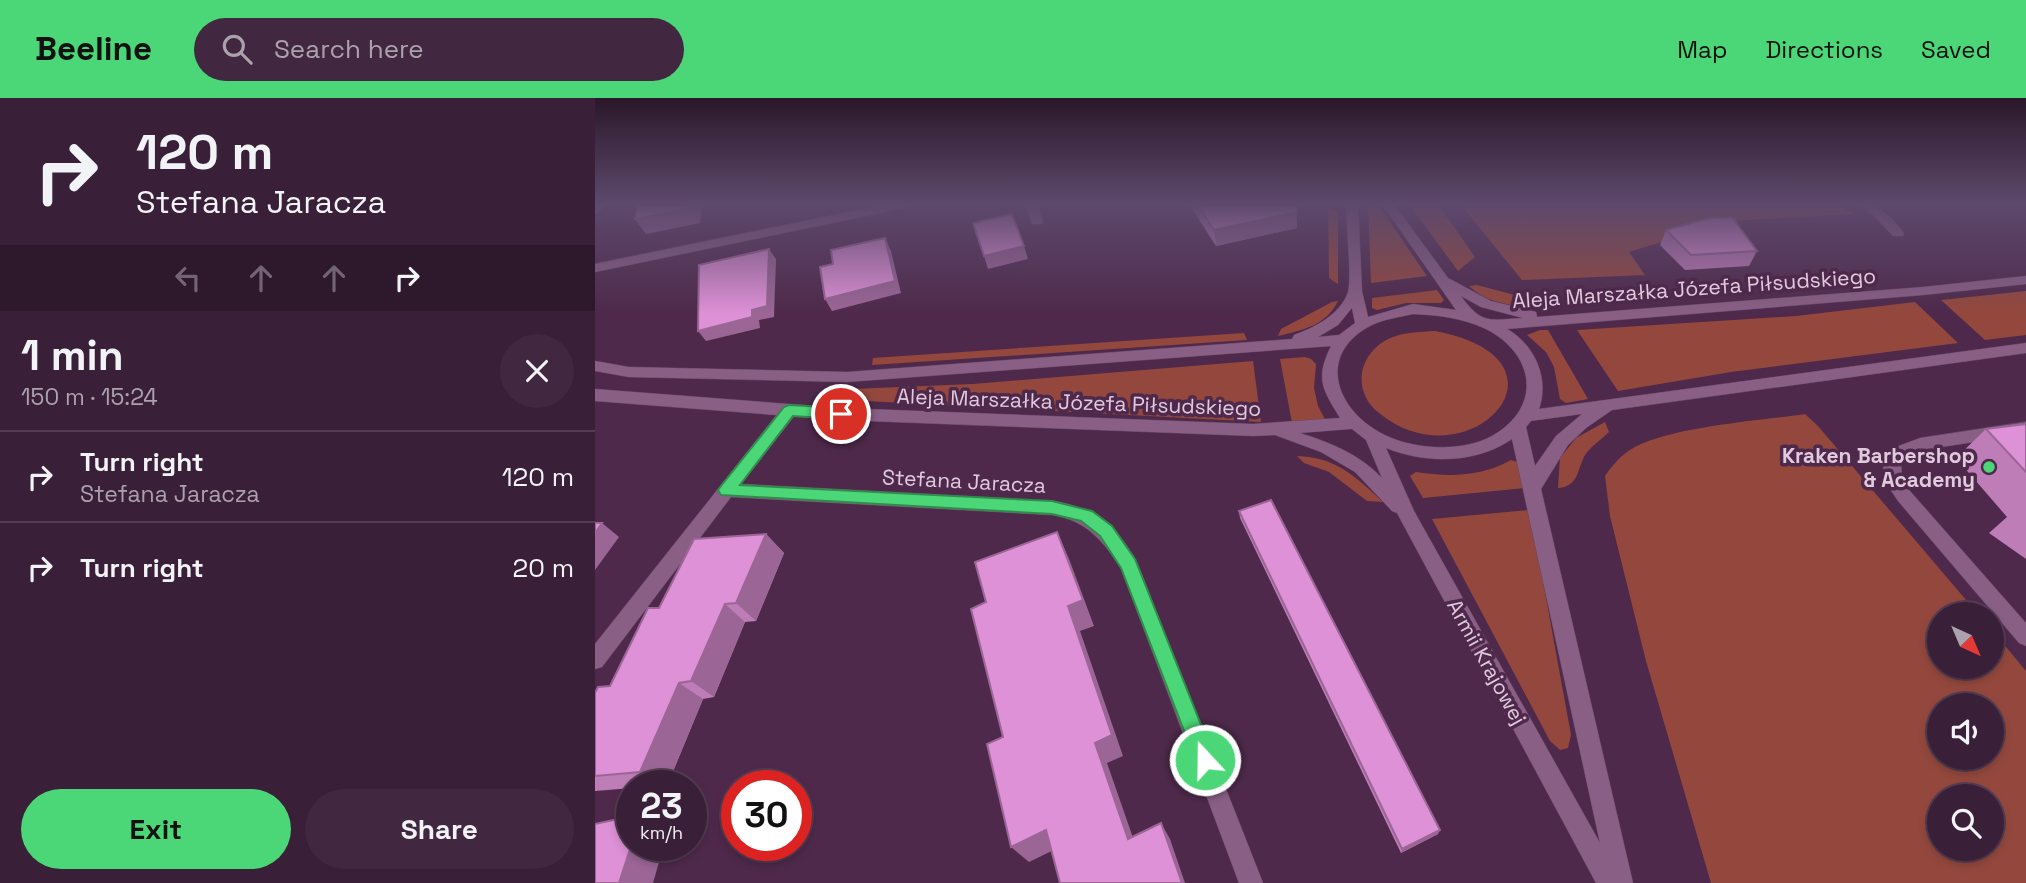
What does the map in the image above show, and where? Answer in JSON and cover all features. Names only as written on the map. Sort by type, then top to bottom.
[{"type":"main road","points":[[595,268],[728,241]]},
{"type":"main road","points":[[1353,241],[1355,291],[1362,322]]},
{"type":"main road","points":[[1415,241],[1468,316]]},
{"type":"main road","points":[[1444,280],[1486,304],[1514,313],[1563,320]]},
{"type":"main road","name":"Aleja Marszałka Józefa Piłsudskiego","points":[[1491,325],[1909,292],[2026,280]]},
{"type":"main road","points":[[1262,347],[1313,334],[1332,324],[1343,312],[1355,291]]},
{"type":"main road","points":[[1621,883],[1533,487],[1523,422],[1535,397],[1535,377],[1527,357],[1511,339],[1491,325],[1441,309],[1385,313],[1362,322],[1340,340],[1329,359],[1327,381],[1335,402],[1352,423],[1373,437],[1403,449],[1435,454],[1468,452],[1496,442],[1523,422],[1615,404],[2026,348]]},
{"type":"main road","name":"Aleja Marszałka Józefa Piłsudskiego","points":[[595,366],[629,372],[847,377],[1340,340]]},
{"type":"main road","name":"Aleja Marszałka Józefa Piłsudskiego","points":[[595,394],[789,411],[1273,431],[1352,423]]},
{"type":"main road","points":[[1533,487],[1556,444],[1595,414],[1615,404]]},
{"type":"main road","points":[[595,660],[641,597],[789,411]]},
{"type":"main road","points":[[2026,428],[1920,444],[1902,451],[1892,463],[1893,480],[1904,496],[2026,637]]},
{"type":"main road","points":[[1273,431],[1327,448],[1361,467],[1406,513]]},
{"type":"main road","name":"Armii Krajowej","points":[[1373,437],[1406,513],[1609,883]]},
{"type":"main road","name":"Stefana Jaracza","points":[[726,490],[1066,509],[1095,521],[1106,531],[1129,565],[1251,883]]},
{"type":"shaded area","points":[[1328,241],[1338,241],[1338,284],[1329,278]]},
{"type":"shaded area","points":[[1369,241],[1403,241],[1427,276],[1371,283]]},
{"type":"shaded area","points":[[1436,241],[1464,241],[1475,257],[1458,271]]},
{"type":"shaded area","points":[[1490,241],[1666,241],[1629,252],[1645,275],[1522,280]]},
{"type":"shaded area","points":[[1477,285],[1537,301],[1539,306],[1511,305],[1484,297],[1469,286]]},
{"type":"shaded area","points":[[1437,290],[1444,300],[1441,303],[1406,303],[1377,310],[1372,308],[1372,298]]},
{"type":"shaded area","points":[[2026,291],[2026,335],[1985,340],[1941,300]]},
{"type":"shaded area","points":[[1338,301],[1320,321],[1304,329],[1278,336],[1281,329]]},
{"type":"shaded area","points":[[1915,302],[1958,343],[1731,372],[1618,391],[1577,330],[1796,316]]},
{"type":"shaded area","points":[[1548,330],[1588,399],[1566,403],[1560,399],[1554,367],[1546,352],[1527,335]]},
{"type":"shaded area","points":[[1435,331],[1480,346],[1503,366],[1508,389],[1497,410],[1476,427],[1447,435],[1413,432],[1379,413],[1370,404],[1362,382],[1366,361],[1381,343],[1403,334]]},
{"type":"shaded area","points":[[1244,333],[1247,340],[872,365],[873,358]]},
{"type":"shaded area","points":[[1305,357],[1316,364],[1314,388],[1318,406],[1326,421],[1292,423],[1280,359]]},
{"type":"shaded area","points":[[1253,361],[1261,422],[847,400],[852,389],[973,384]]},
{"type":"shaded area","points":[[1805,414],[1968,602],[1927,602],[1927,679],[2004,679],[2004,644],[2026,671],[2026,883],[1711,883],[1646,661],[1610,516],[1605,476],[1626,453],[1652,440],[1694,429]]},
{"type":"shaded area","points":[[1605,422],[1609,432],[1588,451],[1575,479],[1558,488],[1560,458],[1576,438]]},
{"type":"shaded area","points":[[1297,456],[1334,464],[1383,502],[1367,501],[1329,472],[1304,463]]},
{"type":"shaded area","points":[[1511,460],[1521,463],[1525,488],[1423,498],[1410,476],[1416,472],[1441,475],[1476,473]]},
{"type":"shaded area","points":[[1530,510],[1571,735],[1568,748],[1560,750],[1550,741],[1432,519]]},
{"type":"building","points":[[873,241],[886,241],[895,281],[825,299],[820,267],[833,264],[831,250]]},
{"type":"building","points":[[979,241],[1022,241],[1024,246],[984,256]]},
{"type":"building","points":[[1677,241],[1749,241],[1757,251],[1691,255]]},
{"type":"building","points":[[769,249],[767,306],[752,310],[752,317],[698,331],[699,265]]},
{"type":"building","points":[[2026,424],[2026,472],[1986,429]]},
{"type":"building","points":[[1271,500],[1440,830],[1402,849],[1239,511]]},
{"type":"building","points":[[595,523],[602,523],[595,533]]},
{"type":"building","points":[[1057,532],[1083,600],[1068,606],[1112,735],[1095,743],[1128,839],[1161,823],[1182,883],[1060,883],[1046,830],[1011,847],[987,744],[1003,737],[971,609],[986,602],[975,562]]},
{"type":"building","points":[[766,534],[736,603],[725,604],[691,681],[679,683],[641,770],[616,770],[616,774],[595,776],[595,693],[598,687],[610,686],[648,608],[659,608],[694,539]]},
{"type":"building","points":[[616,819],[616,861],[626,861],[619,883],[595,883],[595,824]]},
{"type":"place","name":"Kraken Barbershop & Academy","points":[[1989,467]]},
{"type":"route","points":[[841,414],[789,411],[726,490],[1066,509],[1095,521],[1106,531],[1129,565],[1205,760]]}]
